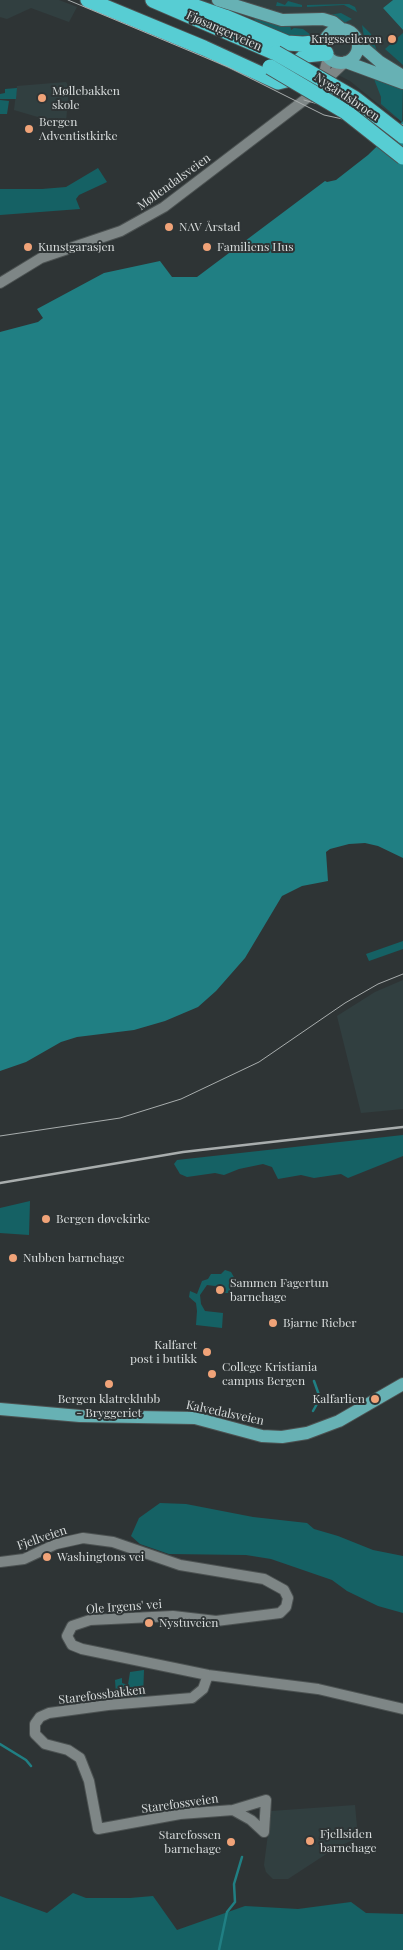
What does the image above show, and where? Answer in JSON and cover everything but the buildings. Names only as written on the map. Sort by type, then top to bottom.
[{"type":"highway","points":[[88,0],[204,48],[278,82],[286,80],[297,63],[310,54],[326,47]]},
{"type":"highway","name":"Fjøsangerveien","points":[[111,0],[215,42],[278,54]]},
{"type":"highway","name":"Fjøsangerveien","points":[[153,0],[278,54]]},
{"type":"highway","points":[[176,0],[225,17],[278,54],[294,53],[297,63]]},
{"type":"highway","points":[[278,54],[303,44],[326,47]]},
{"type":"highway","name":"Nygårdsbroen","points":[[278,54],[354,98],[403,136]]},
{"type":"highway","name":"Nygårdsbroen","points":[[278,54],[346,112],[403,157]]},
{"type":"main road","points":[[218,0],[271,18],[323,19],[333,22],[343,30],[352,33],[358,43],[380,62],[403,76]]},
{"type":"main road","points":[[299,20],[314,25],[335,62],[345,63],[403,82]]},
{"type":"main road","points":[[326,47],[334,31],[343,30]]},
{"type":"main road","points":[[345,63],[357,53],[358,43]]},
{"type":"main road","name":"Kalvedalsveien","points":[[0,1409],[80,1416],[195,1418],[262,1436],[282,1437],[307,1433],[339,1421],[403,1384]]},
{"type":"street","points":[[321,85],[326,47]]},
{"type":"street","name":"Møllendalsveien","points":[[0,284],[41,258],[121,231],[164,207],[321,85],[345,63]]},
{"type":"street","name":"Fjellveien","points":[[0,1562],[24,1558],[69,1540],[92,1539]]},
{"type":"street","name":"Ole Irgens' vei","points":[[92,1539],[114,1542],[180,1565],[264,1579],[284,1590],[288,1598],[286,1607],[280,1613],[272,1615],[216,1621],[174,1616],[116,1618],[76,1623],[68,1631],[68,1641],[82,1649],[208,1675],[318,1689],[403,1709]]},
{"type":"street","name":"Starefossbakken","points":[[98,1830],[88,1781],[82,1763],[68,1750],[39,1740],[35,1734],[34,1724],[40,1717],[49,1713],[108,1705],[192,1698],[203,1689],[208,1675]]},
{"type":"street","name":"Starefossveien","points":[[98,1830],[180,1814],[233,1810],[266,1800],[264,1832],[251,1820],[233,1810]]},
{"type":"shaded area","points":[[0,0],[59,0],[77,7],[69,22],[31,8],[7,19],[0,17]]},
{"type":"shaded area","points":[[177,0],[393,0],[383,8],[403,30],[403,121],[394,117],[350,81],[272,41]]},
{"type":"shaded area","points":[[393,0],[403,0],[403,30],[383,8]]},
{"type":"shaded area","points":[[288,1],[302,5],[302,7],[276,6],[277,2],[285,5]]},
{"type":"shaded area","points":[[349,4],[355,7],[357,12],[344,5],[307,7],[307,5]]},
{"type":"shaded area","points":[[341,13],[352,19],[344,23],[329,15]]},
{"type":"shaded area","points":[[255,18],[290,25],[291,30],[294,28],[303,29],[311,35],[290,36],[254,21]]},
{"type":"shaded area","points":[[362,25],[371,34],[377,51],[365,43]]},
{"type":"shaded area","points":[[403,33],[403,65],[385,49]]},
{"type":"shaded area","points":[[374,79],[403,86],[402,122],[381,104],[381,97]]},
{"type":"shaded area","name":"Møllebakken skole","points":[[66,82],[69,87],[66,122],[48,120],[14,110],[17,86]]},
{"type":"shaded area","points":[[17,88],[16,99],[0,99],[0,94],[5,93],[5,89]]},
{"type":"shaded area","points":[[0,100],[9,101],[7,114],[0,114]]},
{"type":"shaded area","points":[[403,121],[403,858],[378,846],[365,843],[349,844],[330,849],[326,852],[328,881],[302,886],[282,896],[245,958],[216,991],[198,1007],[165,1021],[134,1030],[77,1037],[61,1042],[26,1062],[0,1071],[0,332],[38,322],[43,318],[37,309],[104,273],[160,261],[172,277],[197,277],[325,181],[336,180],[368,155]]},
{"type":"shaded area","points":[[98,168],[107,182],[79,195],[76,199],[80,209],[0,215],[0,189],[66,187]]},
{"type":"shaded area","points":[[403,941],[403,949],[369,961],[366,954]]},
{"type":"shaded area","points":[[403,980],[403,1109],[361,1113],[337,1016],[375,992]]},
{"type":"shaded area","points":[[403,1135],[403,1156],[348,1178],[341,1174],[314,1178],[301,1175],[278,1179],[272,1167],[263,1164],[239,1169],[224,1175],[215,1173],[187,1177],[180,1174],[174,1164],[177,1160]]},
{"type":"shaded area","points":[[30,1201],[29,1235],[0,1233],[0,1208]]},
{"type":"shaded area","points":[[225,1270],[231,1272],[240,1288],[230,1288],[230,1293],[223,1293],[223,1287],[207,1285],[200,1295],[201,1304],[205,1311],[223,1313],[222,1328],[196,1325],[196,1303],[189,1297],[190,1291],[197,1294],[202,1281],[208,1279],[211,1274],[221,1274]]},
{"type":"shaded area","points":[[160,1503],[186,1504],[253,1517],[307,1523],[314,1529],[373,1550],[403,1556],[403,1613],[378,1606],[347,1591],[332,1580],[271,1559],[246,1555],[169,1554],[140,1544],[131,1536],[139,1518]]},
{"type":"shaded area","points":[[144,1670],[143,1697],[116,1694],[115,1680],[122,1678],[122,1683],[128,1685],[130,1672]]},
{"type":"shaded area","name":"Fjellsiden barnehage","points":[[355,1805],[358,1838],[337,1847],[288,1879],[273,1879],[266,1872],[264,1865],[271,1811]]},
{"type":"shaded area","points":[[73,1893],[86,1898],[153,1896],[177,1930],[245,1906],[298,1909],[351,1902],[366,1913],[403,1914],[403,1950],[0,1950],[0,1896],[47,1913]]},
{"type":"waterway","points":[[313,1411],[318,1402],[319,1395],[314,1381]]},
{"type":"waterway","points":[[0,1744],[26,1760],[31,1766]]},
{"type":"waterway","points":[[219,1950],[227,1912],[235,1902],[234,1884],[242,1857]]},
{"type":"tram line","points":[[68,0],[228,67],[324,115],[403,132]]},
{"type":"tram line","points":[[304,100],[403,125]]},
{"type":"tram line","points":[[0,1136],[120,1118],[181,1099],[259,1062],[345,1003],[378,984],[403,974]]},
{"type":"railway","points":[[0,1183],[183,1152],[403,1127]]},
{"type":"place","name":"Krigsseileren","points":[[392,39]]},
{"type":"place","name":"Møllebakken skole","points":[[42,98]]},
{"type":"place","name":"Bergen Adventistkirke","points":[[29,129]]},
{"type":"place","name":"NAV Årstad","points":[[169,227]]},
{"type":"place","name":"Kunstgarasjen","points":[[28,247]]},
{"type":"place","name":"Familiens Hus","points":[[207,247]]},
{"type":"place","name":"Bergen døvekirke","points":[[46,1219]]},
{"type":"place","name":"Nubben barnehage","points":[[13,1258]]},
{"type":"place","name":"Sammen Fagertun barnehage","points":[[220,1290]]},
{"type":"place","name":"Bjarne Rieber","points":[[273,1323]]},
{"type":"place","name":"Kalfaret post i butikk","points":[[207,1352]]},
{"type":"place","name":"College Kristiania campus Bergen","points":[[212,1374]]},
{"type":"place","name":"Bergen klatreklubb - Bryggeriet","points":[[109,1384]]},
{"type":"place","name":"Kalfarlien","points":[[375,1399]]},
{"type":"place","name":"Washingtons vei","points":[[47,1557]]},
{"type":"place","name":"Nystuveien","points":[[149,1623]]},
{"type":"place","name":"Fjellsiden barnehage","points":[[310,1841]]},
{"type":"place","name":"Starefossen barnehage","points":[[231,1842]]}]
